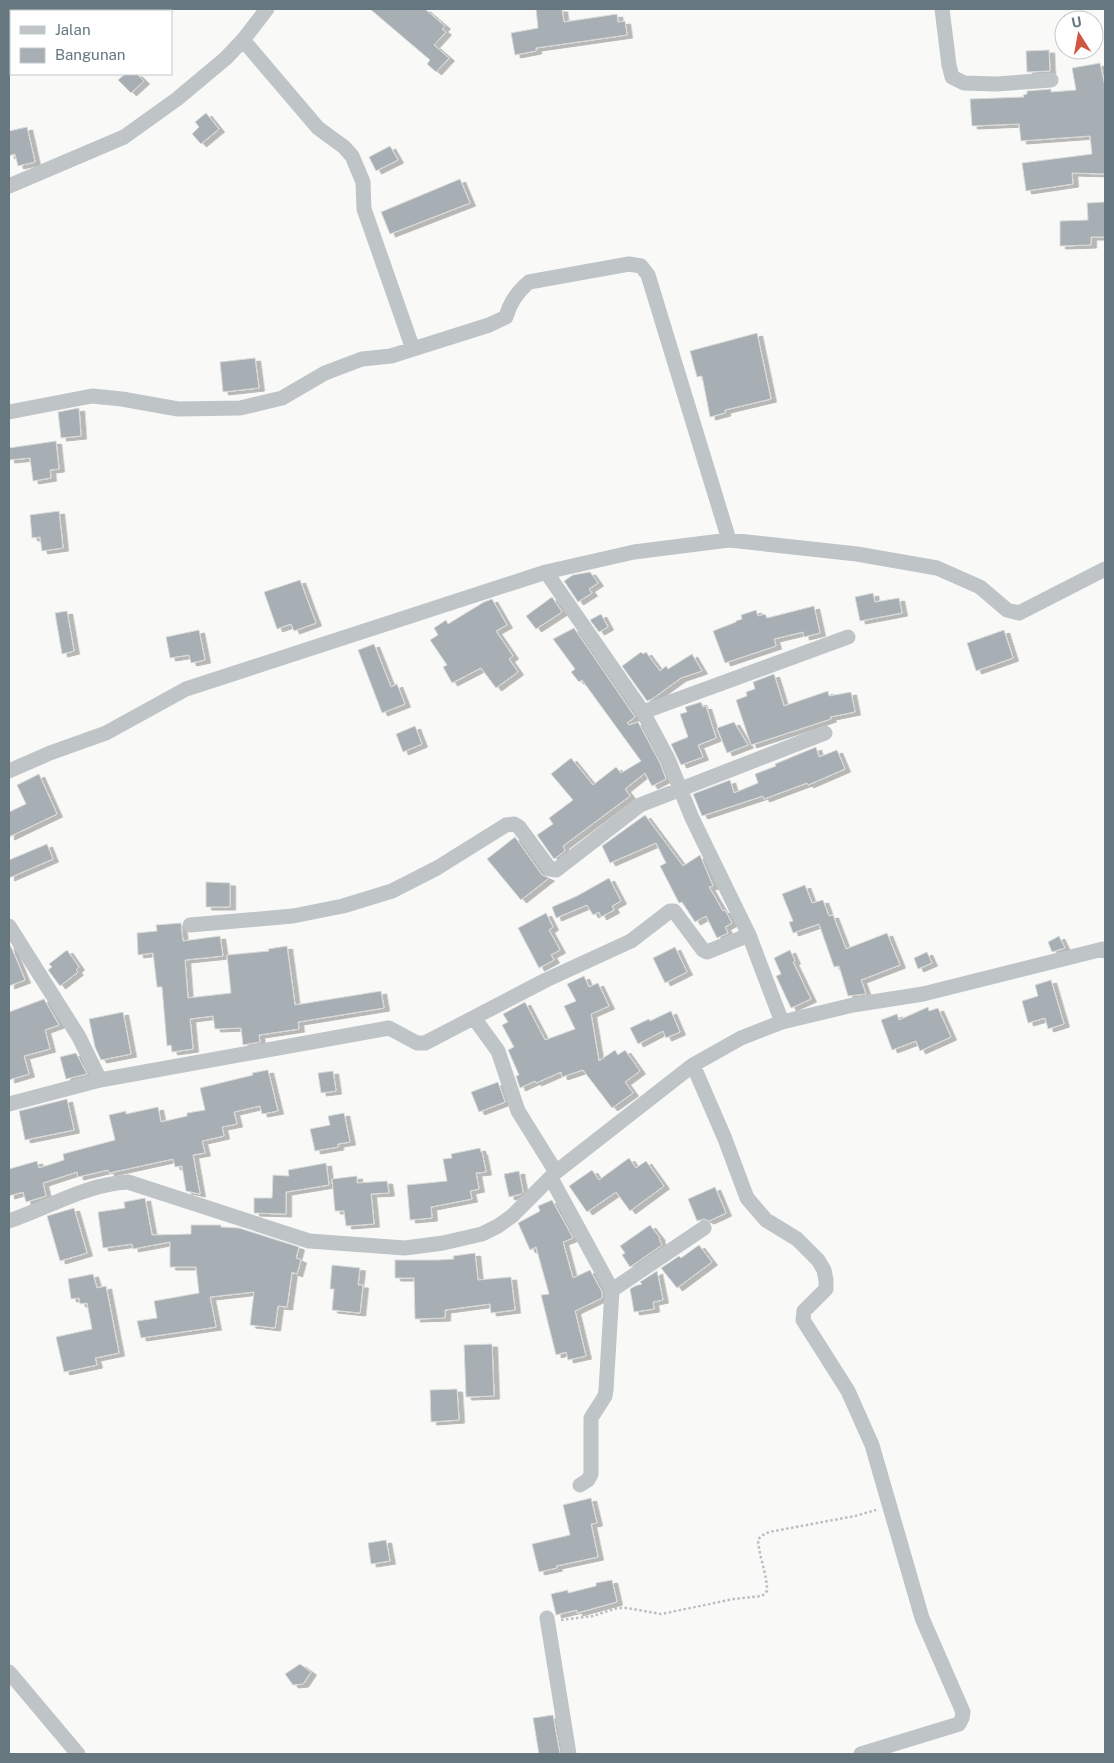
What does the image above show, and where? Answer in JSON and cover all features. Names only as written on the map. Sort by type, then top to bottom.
[{"type":"street","points":[[9,186],[124,137],[176,100],[226,58],[267,9]]},
{"type":"street","points":[[942,9],[948,65],[952,77],[964,83],[972,84],[1051,80]]},
{"type":"street","points":[[243,40],[318,128],[344,147],[352,156],[363,182],[364,209],[413,349]]},
{"type":"street","points":[[9,412],[92,396],[122,399],[178,409],[240,408],[282,398],[325,373],[362,359],[391,356],[488,325],[506,317],[509,307],[519,290],[528,282],[629,264],[642,266],[648,275],[729,540]]},
{"type":"street","points":[[9,772],[50,753],[106,733],[186,689],[546,572],[634,552],[729,540],[857,554],[937,568],[980,587],[1007,610],[1019,613],[1105,569]]},
{"type":"street","points":[[546,572],[643,712],[668,759],[692,818],[749,934],[782,1022]]},
{"type":"street","points":[[643,712],[848,637]]},
{"type":"street","points":[[190,925],[293,916],[342,906],[376,896],[399,887],[436,868],[506,825],[514,824],[519,826],[550,869],[556,870],[640,805],[825,733]]},
{"type":"street","points":[[9,1104],[100,1080],[389,1028],[418,1043],[424,1043],[546,980],[630,941],[670,911],[674,911],[703,950],[708,952],[749,934]]},
{"type":"street","points":[[9,926],[79,1037],[100,1080]]},
{"type":"street","points":[[9,1221],[76,1194],[116,1183],[128,1182],[310,1241],[405,1248],[482,1234],[512,1216],[553,1175],[693,1065],[741,1038],[782,1022],[853,1005],[924,994],[1103,949],[1105,951]]},
{"type":"street","points":[[474,1018],[498,1051],[518,1111],[612,1290],[606,1390],[591,1418],[591,1474],[588,1480],[580,1485]]},
{"type":"street","points":[[693,1065],[725,1139],[747,1198],[766,1220],[797,1239],[818,1260],[824,1270],[826,1289],[804,1312],[803,1320],[848,1391],[872,1444],[922,1618],[963,1712],[959,1724],[861,1754]]},
{"type":"street","points":[[612,1290],[704,1228]]},
{"type":"street","points":[[547,1618],[569,1754]]},
{"type":"street","points":[[9,1672],[78,1754]]},
{"type":"path","points":[[564,1621],[593,1616],[617,1608],[661,1614],[734,1599],[762,1596],[767,1591],[767,1585],[758,1545],[758,1540],[761,1536],[778,1530],[890,1508]]},
{"type":"building","points":[[370,9],[425,9],[445,26],[442,29],[446,32],[434,45],[449,58],[436,72],[427,64],[430,60]]},
{"type":"building","points":[[536,9],[562,9],[564,22],[617,14],[618,22],[625,21],[627,35],[536,48],[536,51],[515,55],[511,33],[538,28]]},
{"type":"building","points":[[1049,50],[1050,71],[1027,72],[1026,51]]},
{"type":"building","points":[[1100,63],[1105,86],[1105,174],[1072,173],[1073,184],[1026,191],[1022,163],[1092,154],[1090,136],[1021,141],[1019,124],[972,126],[970,99],[1024,97],[1023,95],[1027,94],[1027,91],[1051,89],[1051,92],[1076,90],[1072,68]]},
{"type":"building","points":[[124,75],[138,75],[144,81],[131,93],[118,80]]},
{"type":"building","points":[[206,113],[219,129],[201,144],[192,134],[199,127],[195,122]]},
{"type":"building","points":[[27,127],[35,162],[18,166],[15,154],[9,156],[9,131]]},
{"type":"building","points":[[390,146],[398,160],[376,171],[369,157]]},
{"type":"building","points":[[460,179],[470,203],[390,234],[381,212]]},
{"type":"building","points":[[1105,202],[1105,237],[1091,237],[1091,245],[1060,246],[1060,221],[1088,220],[1087,203]]},
{"type":"building","points":[[757,333],[771,399],[725,410],[725,413],[710,417],[702,376],[697,377],[690,351]]},
{"type":"building","points":[[255,358],[259,388],[223,392],[220,362]]},
{"type":"building","points":[[79,408],[81,436],[61,438],[58,412]]},
{"type":"building","points":[[56,441],[59,469],[50,470],[51,478],[33,481],[30,458],[9,460],[9,448]]},
{"type":"building","points":[[59,511],[63,548],[42,551],[40,537],[32,538],[30,515]]},
{"type":"building","points":[[590,572],[598,583],[589,589],[592,593],[578,602],[564,581],[573,575]]},
{"type":"building","points":[[300,580],[316,623],[294,631],[291,624],[277,629],[264,592]]},
{"type":"building","points":[[873,593],[875,602],[899,598],[902,613],[860,621],[855,597]]},
{"type":"building","points":[[552,597],[562,612],[536,629],[526,616]]},
{"type":"building","points":[[492,599],[507,625],[496,631],[513,656],[509,659],[518,672],[496,688],[481,668],[452,683],[443,667],[447,665],[430,640],[438,635],[434,628],[446,620],[448,624]]},
{"type":"building","points":[[814,606],[820,633],[804,637],[803,632],[774,639],[776,646],[725,663],[713,631],[742,619],[741,615],[756,610],[758,616],[765,614],[767,618]]},
{"type":"building","points":[[67,611],[74,651],[62,654],[55,613]]},
{"type":"building","points":[[601,614],[608,627],[599,632],[590,620]]},
{"type":"building","points":[[574,628],[635,717],[627,723],[629,725],[638,722],[660,763],[666,779],[652,786],[645,773],[625,789],[630,796],[563,846],[565,851],[554,859],[537,835],[553,824],[549,818],[573,800],[551,774],[571,758],[593,785],[616,767],[621,773],[641,761],[582,680],[579,682],[571,672],[575,669],[553,639]]},
{"type":"building","points":[[199,630],[205,660],[191,663],[189,655],[170,658],[166,637]]},
{"type":"building","points":[[1004,630],[1013,658],[976,671],[967,643]]},
{"type":"building","points":[[374,644],[391,687],[397,684],[405,704],[382,713],[358,650]]},
{"type":"building","points":[[641,652],[643,654],[646,652],[660,671],[666,666],[668,669],[692,654],[702,671],[681,678],[647,701],[622,666]]},
{"type":"building","points":[[774,674],[784,706],[828,691],[829,696],[851,692],[855,712],[830,717],[831,719],[751,745],[736,700],[747,696],[746,692],[755,689],[753,682]]},
{"type":"building","points":[[701,702],[703,707],[706,706],[716,738],[698,745],[703,757],[681,765],[671,744],[688,737],[680,714],[687,712],[685,707]]},
{"type":"building","points":[[734,722],[748,745],[727,753],[717,728]]},
{"type":"building","points":[[415,726],[422,744],[403,752],[396,734]]},
{"type":"building","points":[[816,747],[819,757],[837,750],[845,769],[808,785],[807,783],[764,799],[763,796],[702,816],[693,794],[730,780],[734,793],[758,783],[755,774]]},
{"type":"building","points":[[39,774],[57,814],[9,837],[9,812],[26,804],[17,785]]},
{"type":"building","points":[[645,815],[683,866],[700,855],[713,886],[709,887],[732,923],[725,927],[728,933],[717,938],[706,916],[695,922],[682,902],[679,903],[660,866],[666,863],[656,843],[610,863],[602,846]]},
{"type":"building","points":[[515,837],[542,875],[549,878],[521,900],[487,859]]},
{"type":"building","points":[[47,844],[53,859],[9,878],[9,860]]},
{"type":"building","points":[[609,878],[621,901],[612,906],[614,910],[601,917],[599,912],[593,915],[587,905],[556,918],[552,907],[577,896]]},
{"type":"building","points":[[206,882],[230,883],[230,907],[206,907]]},
{"type":"building","points":[[805,885],[812,903],[823,900],[829,916],[833,915],[846,949],[887,933],[900,965],[861,980],[866,994],[848,996],[839,966],[834,967],[819,924],[793,933],[789,922],[793,921],[782,894]]},
{"type":"building","points":[[546,913],[553,927],[549,930],[560,950],[551,955],[554,960],[539,968],[518,928]]},
{"type":"building","points":[[181,923],[183,941],[220,936],[223,956],[185,960],[188,998],[231,993],[227,955],[269,951],[268,949],[287,946],[295,1005],[381,991],[384,1008],[298,1022],[299,1029],[259,1035],[260,1042],[243,1045],[241,1028],[215,1029],[213,1016],[190,1019],[193,1049],[172,1052],[171,1045],[167,1046],[162,987],[157,987],[153,953],[138,955],[137,933],[157,931],[156,925]]},
{"type":"building","points":[[1059,936],[1065,948],[1052,952],[1048,942]]},
{"type":"building","points":[[9,943],[25,980],[9,986]]},
{"type":"building","points":[[675,947],[687,972],[665,983],[653,958]]},
{"type":"building","points":[[67,950],[79,967],[76,970],[78,972],[60,986],[48,970],[52,967],[49,964]]},
{"type":"building","points":[[790,950],[795,961],[793,962],[811,999],[791,1008],[776,976],[781,974],[774,958]]},
{"type":"building","points":[[927,952],[932,963],[918,969],[914,958]]},
{"type":"building","points":[[584,976],[589,987],[598,983],[609,1006],[591,1014],[599,1061],[615,1050],[618,1055],[625,1050],[640,1071],[625,1082],[633,1093],[612,1108],[583,1070],[562,1077],[561,1072],[520,1088],[516,1076],[519,1075],[508,1050],[514,1047],[502,1025],[508,1022],[503,1014],[525,1002],[545,1040],[575,1029],[564,1006],[576,1001],[567,984]]},
{"type":"building","points":[[1051,980],[1064,1024],[1048,1029],[1045,1018],[1028,1023],[1022,1001],[1038,996],[1035,985]]},
{"type":"building","points":[[44,999],[59,1025],[45,1030],[50,1049],[24,1056],[29,1074],[9,1080],[9,1012]]},
{"type":"building","points":[[928,1007],[929,1011],[938,1008],[951,1037],[920,1051],[916,1041],[892,1050],[881,1020],[897,1014],[899,1020]]},
{"type":"building","points":[[671,1011],[680,1032],[666,1038],[663,1031],[638,1044],[630,1028]]},
{"type":"building","points":[[123,1012],[131,1054],[101,1060],[95,1047],[89,1019]]},
{"type":"building","points":[[76,1053],[87,1074],[66,1079],[60,1057]]},
{"type":"building","points":[[268,1070],[278,1111],[262,1114],[260,1106],[234,1112],[237,1124],[222,1127],[224,1136],[202,1141],[205,1153],[193,1155],[200,1194],[186,1191],[182,1166],[175,1167],[173,1159],[109,1173],[108,1170],[78,1177],[77,1172],[43,1183],[46,1196],[26,1202],[23,1192],[9,1196],[9,1169],[37,1161],[39,1168],[64,1160],[63,1154],[115,1140],[109,1115],[126,1111],[126,1114],[158,1107],[161,1122],[187,1116],[187,1113],[205,1110],[200,1088]]},
{"type":"building","points":[[333,1071],[336,1091],[321,1093],[318,1073]]},
{"type":"building","points":[[498,1082],[505,1102],[479,1112],[471,1092]]},
{"type":"building","points":[[67,1099],[74,1130],[25,1140],[19,1111]]},
{"type":"building","points":[[344,1113],[350,1142],[338,1144],[338,1147],[315,1151],[310,1129],[330,1125],[328,1116]]},
{"type":"building","points":[[480,1148],[486,1172],[476,1173],[479,1189],[470,1191],[472,1199],[431,1207],[432,1218],[410,1220],[407,1185],[447,1181],[443,1159],[452,1158],[451,1154]]},
{"type":"building","points":[[629,1158],[636,1168],[646,1161],[664,1186],[630,1211],[616,1192],[587,1212],[569,1186],[592,1170],[599,1180]]},
{"type":"building","points":[[326,1163],[329,1185],[286,1192],[286,1214],[254,1213],[254,1198],[272,1198],[273,1175],[289,1176],[288,1170]]},
{"type":"building","points":[[519,1171],[523,1192],[509,1197],[504,1174]]},
{"type":"building","points":[[357,1176],[357,1183],[387,1181],[389,1193],[371,1194],[374,1224],[346,1226],[344,1211],[335,1211],[332,1179]]},
{"type":"building","points":[[715,1187],[726,1213],[709,1221],[704,1219],[697,1221],[688,1199]]},
{"type":"building","points":[[145,1198],[152,1235],[191,1234],[191,1225],[221,1225],[221,1227],[239,1228],[299,1247],[296,1258],[301,1260],[297,1274],[292,1272],[287,1307],[278,1306],[275,1328],[250,1325],[254,1292],[210,1297],[216,1327],[141,1338],[137,1321],[157,1318],[154,1301],[199,1293],[196,1267],[170,1267],[170,1242],[133,1249],[132,1244],[103,1248],[98,1212],[125,1208],[124,1202]]},
{"type":"building","points":[[552,1200],[573,1238],[563,1242],[573,1278],[590,1270],[602,1292],[602,1298],[575,1311],[586,1356],[568,1360],[566,1352],[556,1355],[541,1295],[549,1294],[536,1247],[530,1250],[518,1223],[540,1211],[538,1206]]},
{"type":"building","points":[[74,1208],[87,1253],[60,1261],[47,1216]]},
{"type":"building","points":[[650,1225],[660,1238],[662,1245],[630,1267],[622,1255],[625,1253],[620,1246]]},
{"type":"building","points":[[699,1245],[712,1262],[677,1288],[661,1268],[679,1256],[681,1258]]},
{"type":"building","points":[[475,1253],[478,1280],[511,1277],[515,1310],[491,1313],[490,1304],[445,1310],[445,1318],[415,1319],[414,1278],[395,1278],[395,1260],[454,1259],[453,1256]]},
{"type":"building","points":[[332,1265],[360,1268],[358,1285],[363,1285],[360,1313],[332,1310],[334,1289],[330,1289]]},
{"type":"building","points":[[657,1271],[663,1300],[653,1302],[654,1309],[634,1312],[630,1289],[642,1284],[640,1282]]},
{"type":"building","points":[[93,1274],[97,1288],[106,1286],[119,1353],[95,1358],[97,1365],[64,1372],[56,1337],[92,1329],[87,1303],[80,1304],[79,1298],[71,1299],[68,1279]]},
{"type":"building","points":[[492,1344],[494,1396],[466,1397],[464,1345]]},
{"type":"building","points":[[457,1389],[459,1420],[431,1422],[430,1390]]},
{"type":"building","points":[[591,1498],[597,1523],[591,1524],[598,1557],[556,1566],[557,1568],[539,1572],[532,1544],[570,1535],[563,1505]]},
{"type":"building","points":[[386,1540],[390,1561],[371,1564],[368,1543]]},
{"type":"building","points":[[612,1580],[617,1602],[577,1613],[577,1610],[556,1615],[551,1594],[568,1590],[568,1593],[596,1586],[596,1583]]},
{"type":"building","points":[[300,1664],[311,1672],[303,1684],[293,1685],[285,1674]]},
{"type":"building","points":[[553,1715],[560,1754],[539,1754],[533,1718]]}]
